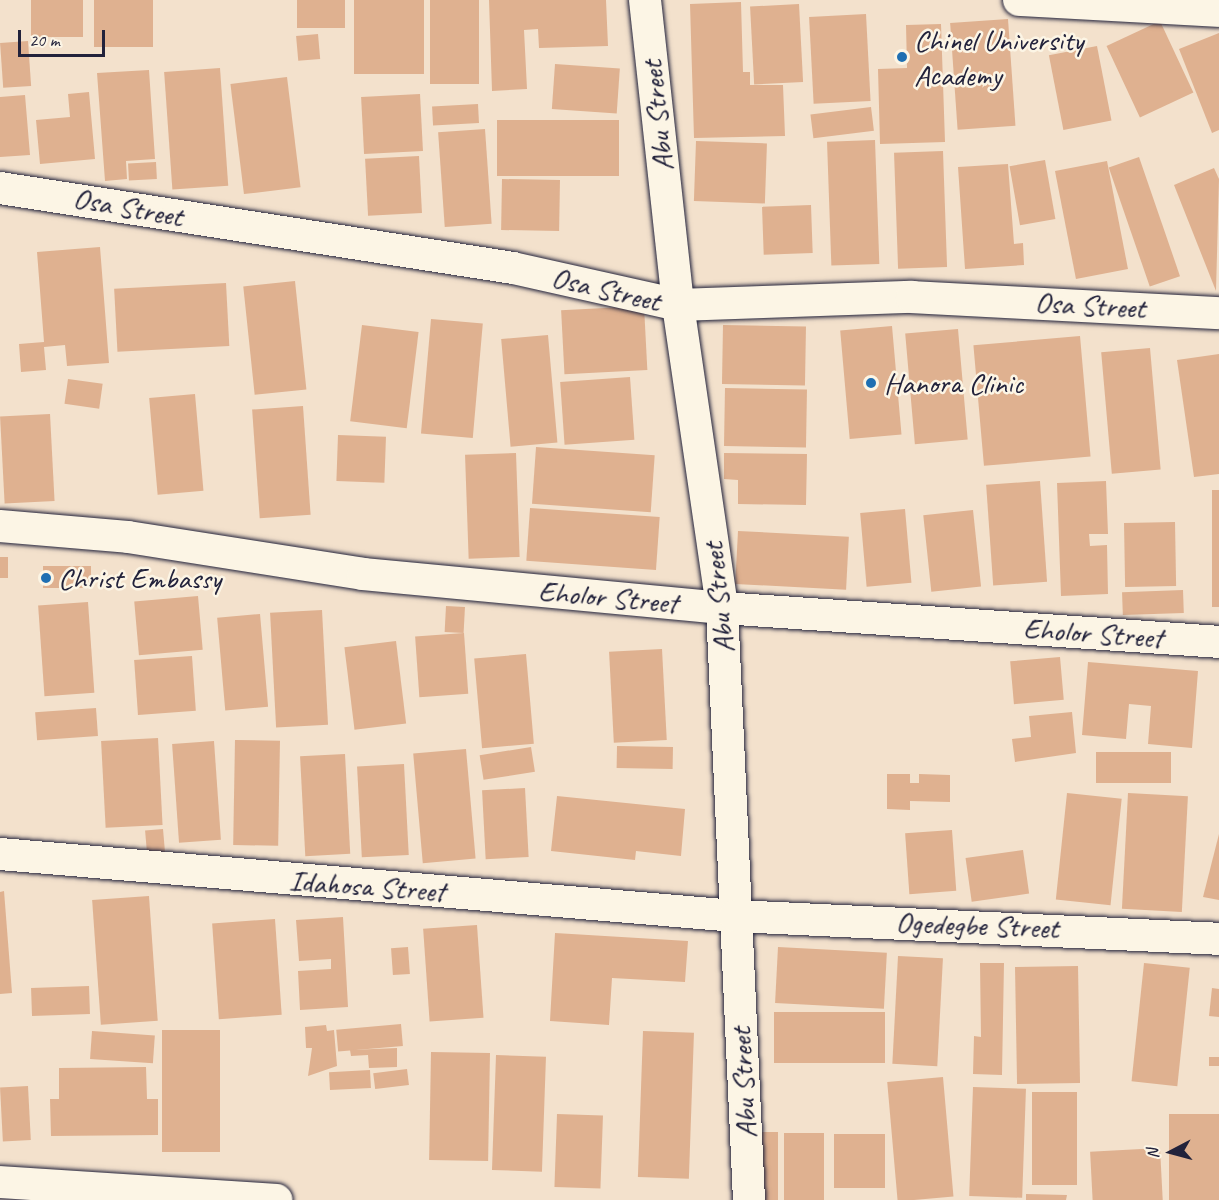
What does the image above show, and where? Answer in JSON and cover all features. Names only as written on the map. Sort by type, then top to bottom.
[{"type":"street","name":"Abu Street","points":[[645,0],[678,305],[722,608],[749,1200]]},
{"type":"street","points":[[1019,0],[1219,11]]},
{"type":"street","name":"Osa Street","points":[[0,188],[513,268],[678,305],[912,297],[1219,313]]},
{"type":"street","name":"Eholor Street","points":[[0,526],[128,537],[363,574],[722,608],[1219,642]]},
{"type":"street","name":"Idahosa Street","points":[[0,854],[735,916]]},
{"type":"street","name":"Ogedegbe Street","points":[[735,916],[1219,939]]},
{"type":"street","points":[[0,1182],[276,1200]]},
{"type":"building","points":[[31,0],[83,0],[83,37],[31,37]]},
{"type":"building","points":[[94,0],[153,0],[153,47],[94,47]]},
{"type":"building","points":[[297,0],[345,0],[345,28],[297,28]]},
{"type":"building","points":[[354,0],[424,0],[424,74],[354,74]]},
{"type":"building","points":[[430,0],[479,0],[479,84],[430,84]]},
{"type":"building","points":[[489,0],[606,0],[608,46],[539,48],[538,29],[524,30],[527,89],[492,91]]},
{"type":"building","points":[[741,2],[743,72],[750,72],[750,85],[783,85],[785,136],[694,138],[690,4]]},
{"type":"building","points":[[799,4],[803,82],[754,84],[750,7]]},
{"type":"building","points":[[866,14],[871,101],[814,104],[809,17]]},
{"type":"building","points":[[1008,19],[1015,126],[958,130],[950,23]]},
{"type":"building","points":[[1160,21],[1193,93],[1140,118],[1107,46]]},
{"type":"building","points":[[941,24],[945,142],[880,144],[878,69],[907,68],[906,25]]},
{"type":"building","points":[[1219,33],[1219,130],[1212,133],[1179,49]]},
{"type":"building","points":[[318,34],[320,59],[298,61],[296,36]]},
{"type":"building","points":[[28,41],[31,86],[3,88],[0,43]]},
{"type":"building","points":[[1097,46],[1112,121],[1063,130],[1049,55]]},
{"type":"building","points":[[555,64],[620,69],[617,113],[552,109]]},
{"type":"building","points":[[220,68],[228,186],[172,190],[164,72]]},
{"type":"building","points":[[149,70],[155,159],[126,161],[127,179],[105,181],[97,73]]},
{"type":"building","points":[[287,77],[301,187],[244,194],[230,84]]},
{"type":"building","points":[[89,92],[95,159],[40,164],[36,120],[70,117],[68,94]]},
{"type":"building","points":[[420,94],[423,151],[364,154],[361,97]]},
{"type":"building","points":[[25,95],[30,155],[0,157],[0,97]]},
{"type":"building","points":[[478,104],[479,123],[433,125],[432,106]]},
{"type":"building","points":[[871,107],[874,131],[813,138],[810,114]]},
{"type":"building","points":[[497,120],[619,120],[619,176],[497,176]]},
{"type":"building","points":[[485,129],[492,224],[445,227],[438,132]]},
{"type":"building","points":[[875,140],[879,264],[831,266],[827,142]]},
{"type":"building","points":[[696,141],[767,143],[765,203],[694,201]]},
{"type":"building","points":[[943,151],[947,267],[898,269],[894,153]]},
{"type":"building","points":[[419,156],[422,213],[368,216],[365,159]]},
{"type":"building","points":[[1139,157],[1180,276],[1150,287],[1109,167]]},
{"type":"building","points":[[1045,160],[1055,219],[1020,225],[1010,166]]},
{"type":"building","points":[[1107,161],[1128,269],[1076,279],[1055,171]]},
{"type":"building","points":[[156,162],[157,179],[129,180],[128,163]]},
{"type":"building","points":[[1008,164],[1014,244],[1023,243],[1024,265],[965,269],[958,167]]},
{"type":"building","points":[[1214,168],[1219,179],[1216,291],[1174,185]]},
{"type":"building","points":[[502,179],[560,180],[559,231],[501,230]]},
{"type":"building","points":[[811,205],[813,253],[764,255],[762,207]]},
{"type":"building","points":[[100,247],[109,363],[67,366],[65,345],[44,347],[46,370],[21,372],[19,344],[44,342],[37,252]]},
{"type":"building","points":[[295,281],[306,389],[255,395],[243,286]]},
{"type":"building","points":[[226,283],[229,346],[117,352],[114,289]]},
{"type":"building","points":[[644,306],[647,370],[564,374],[561,310]]},
{"type":"building","points":[[431,319],[483,324],[473,438],[421,434]]},
{"type":"building","points":[[362,325],[419,332],[407,428],[350,421]]},
{"type":"building","points":[[723,325],[806,326],[805,385],[722,384]]},
{"type":"building","name":"Hanora Clinic","points":[[892,326],[901,435],[850,439],[840,331]]},
{"type":"building","points":[[958,329],[968,440],[915,444],[905,334]]},
{"type":"building","points":[[548,335],[557,443],[511,447],[501,339]]},
{"type":"building","points":[[1080,336],[1091,457],[984,466],[973,345]]},
{"type":"building","points":[[1150,348],[1161,470],[1112,474],[1101,352]]},
{"type":"building","points":[[1219,354],[1219,474],[1194,477],[1177,360]]},
{"type":"building","points":[[630,377],[634,440],[565,445],[560,382]]},
{"type":"building","points":[[68,379],[103,384],[99,409],[65,404]]},
{"type":"building","points":[[725,388],[807,389],[806,447],[724,446]]},
{"type":"building","points":[[195,394],[203,491],[158,495],[149,398]]},
{"type":"building","points":[[303,406],[311,515],[260,518],[252,410]]},
{"type":"building","points":[[50,414],[55,501],[5,503],[0,417]]},
{"type":"building","points":[[338,435],[386,437],[384,483],[336,481]]},
{"type":"building","points":[[536,447],[655,455],[651,512],[532,504]]},
{"type":"building","points":[[516,453],[520,557],[469,559],[465,455]]},
{"type":"building","points":[[724,453],[807,454],[806,505],[738,504],[738,480],[724,479]]},
{"type":"building","points":[[1040,481],[1047,582],[993,586],[986,485]]},
{"type":"building","points":[[1106,481],[1108,534],[1089,534],[1090,546],[1107,545],[1108,594],[1061,596],[1057,483]]},
{"type":"building","points":[[1212,490],[1219,490],[1219,607],[1212,607]]},
{"type":"building","points":[[530,508],[660,517],[656,570],[526,561]]},
{"type":"building","points":[[905,509],[911,583],[867,587],[860,513]]},
{"type":"building","points":[[973,510],[981,587],[931,592],[923,515]]},
{"type":"building","points":[[1175,522],[1176,586],[1125,587],[1124,523]]},
{"type":"building","points":[[738,531],[849,537],[846,590],[735,584]]},
{"type":"building","points":[[0,557],[8,557],[8,578],[0,578]]},
{"type":"building","points":[[43,566],[91,566],[91,588],[43,588]]},
{"type":"building","points":[[1183,590],[1184,613],[1123,615],[1122,592]]},
{"type":"building","points":[[198,596],[203,650],[139,655],[134,602]]},
{"type":"building","points":[[88,602],[94,693],[44,696],[38,605]]},
{"type":"building","points":[[446,606],[465,607],[464,633],[445,632]]},
{"type":"building","points":[[322,610],[328,725],[276,728],[270,613]]},
{"type":"building","points":[[260,614],[268,707],[225,710],[217,618]]},
{"type":"building","points":[[464,633],[468,694],[419,697],[415,636]]},
{"type":"building","points":[[396,641],[406,723],[355,730],[344,647]]},
{"type":"building","points":[[662,649],[667,740],[614,743],[609,652]]},
{"type":"building","points":[[526,654],[534,744],[482,748],[474,659]]},
{"type":"building","points":[[192,656],[196,711],[138,715],[134,660]]},
{"type":"building","points":[[1060,657],[1064,700],[1014,704],[1010,661]]},
{"type":"building","points":[[1088,662],[1198,671],[1192,748],[1148,744],[1151,706],[1129,704],[1126,739],[1082,735]]},
{"type":"building","points":[[96,708],[98,736],[37,740],[35,712]]},
{"type":"building","points":[[1072,712],[1076,753],[1015,762],[1012,739],[1031,737],[1029,716]]},
{"type":"building","points":[[158,738],[163,825],[106,828],[101,741]]},
{"type":"building","points":[[235,740],[280,741],[278,846],[233,845]]},
{"type":"building","points":[[214,741],[221,840],[179,843],[172,744]]},
{"type":"building","points":[[617,746],[673,747],[673,769],[617,768]]},
{"type":"building","points":[[531,747],[535,772],[484,780],[480,755]]},
{"type":"building","points":[[466,749],[476,859],[423,863],[413,754]]},
{"type":"building","points":[[1096,752],[1171,752],[1171,783],[1096,783]]},
{"type":"building","points":[[345,754],[350,854],[305,856],[300,756]]},
{"type":"building","points":[[404,764],[409,855],[362,857],[357,766]]},
{"type":"building","points":[[887,774],[910,774],[910,783],[919,783],[919,774],[950,775],[950,802],[910,801],[910,810],[887,809]]},
{"type":"building","points":[[525,788],[529,857],[486,859],[482,790]]},
{"type":"building","points":[[1067,793],[1122,799],[1111,905],[1056,899]]},
{"type":"building","points":[[1128,793],[1188,796],[1182,912],[1122,909]]},
{"type":"building","points":[[557,796],[685,809],[681,856],[636,851],[635,860],[551,851]]},
{"type":"building","points":[[163,829],[165,852],[147,853],[145,831]]},
{"type":"building","points":[[952,830],[956,891],[909,894],[905,833]]},
{"type":"building","points":[[1219,834],[1219,900],[1203,897]]},
{"type":"building","points":[[1023,850],[1029,894],[972,902],[966,858]]},
{"type":"building","points":[[4,891],[12,993],[0,994],[0,892]]},
{"type":"building","points":[[149,896],[158,1021],[101,1025],[92,900]]},
{"type":"building","points":[[343,917],[348,1007],[300,1010],[298,971],[331,969],[331,959],[299,961],[296,920]]},
{"type":"building","points":[[275,919],[282,1015],[219,1019],[212,923]]},
{"type":"building","points":[[477,925],[483,1018],[430,1022],[423,929]]},
{"type":"building","points":[[555,933],[688,941],[685,982],[612,978],[609,1025],[550,1021]]},
{"type":"building","points":[[408,947],[410,974],[393,975],[391,948]]},
{"type":"building","points":[[778,947],[887,953],[884,1009],[775,1003]]},
{"type":"building","points":[[898,956],[943,958],[937,1066],[892,1064]]},
{"type":"building","points":[[980,963],[1004,963],[1002,1075],[973,1074],[974,1036],[981,1037]]},
{"type":"building","points":[[1144,963],[1190,968],[1177,1086],[1132,1081]]},
{"type":"building","points":[[1078,966],[1080,1083],[1017,1084],[1015,967]]},
{"type":"building","points":[[89,986],[90,1014],[32,1016],[31,988]]},
{"type":"building","points":[[1212,988],[1219,989],[1219,1017],[1209,1016]]},
{"type":"building","points":[[774,1012],[885,1012],[885,1063],[774,1063]]},
{"type":"building","points":[[401,1024],[403,1046],[338,1052],[336,1030]]},
{"type":"building","points":[[326,1025],[327,1031],[334,1030],[337,1066],[308,1076],[312,1048],[306,1048],[305,1027]]},
{"type":"building","points":[[162,1030],[220,1030],[220,1152],[162,1152]]},
{"type":"building","points":[[92,1031],[155,1035],[153,1063],[90,1059]]},
{"type":"building","points":[[643,1031],[694,1033],[689,1179],[638,1177]]},
{"type":"building","points":[[397,1048],[397,1067],[369,1068],[368,1055],[351,1056],[350,1050]]},
{"type":"building","points":[[431,1052],[490,1053],[488,1161],[429,1160]]},
{"type":"building","points":[[496,1055],[546,1057],[542,1172],[492,1170]]},
{"type":"building","points":[[1209,1057],[1219,1057],[1219,1066],[1209,1066]]},
{"type":"building","points":[[146,1067],[147,1099],[158,1099],[158,1135],[51,1136],[50,1099],[59,1099],[59,1068]]},
{"type":"building","points":[[407,1069],[409,1085],[375,1089],[373,1073]]},
{"type":"building","points":[[370,1070],[371,1088],[330,1090],[329,1072]]},
{"type":"building","points":[[943,1077],[953,1197],[898,1200],[887,1082]]},
{"type":"building","points":[[28,1086],[31,1140],[3,1141],[0,1087]]},
{"type":"building","points":[[973,1087],[1026,1089],[1022,1198],[969,1196]]},
{"type":"building","points":[[1032,1092],[1077,1092],[1077,1185],[1032,1185]]},
{"type":"building","points":[[557,1114],[603,1116],[600,1189],[554,1187]]},
{"type":"building","points":[[1169,1114],[1219,1114],[1219,1200],[1169,1200]]},
{"type":"building","points":[[755,1132],[778,1132],[778,1200],[755,1200]]},
{"type":"building","points":[[784,1133],[824,1133],[824,1200],[784,1200]]},
{"type":"building","points":[[834,1134],[885,1134],[885,1188],[834,1188]]},
{"type":"building","points":[[1160,1148],[1163,1200],[1093,1200],[1090,1152]]},
{"type":"building","points":[[1026,1194],[1067,1195],[1066,1200],[1026,1200]]},
{"type":"place","name":"Chinel University Academy","points":[[902,57]]},
{"type":"place","name":"Hanora Clinic","points":[[871,383]]},
{"type":"place","name":"Christ Embassy","points":[[46,578]]}]
